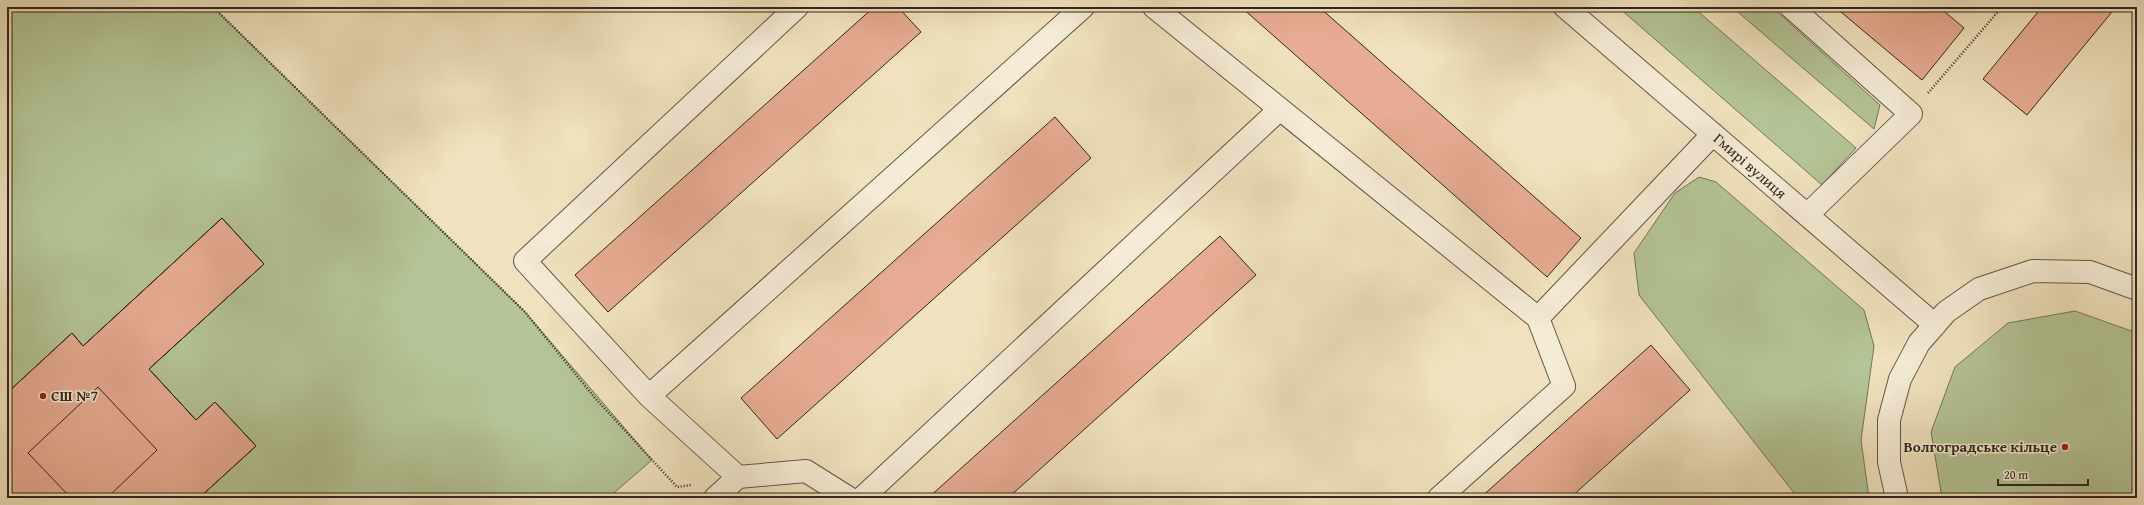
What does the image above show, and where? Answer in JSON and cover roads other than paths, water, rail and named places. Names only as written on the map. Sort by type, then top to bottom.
[{"type":"street","points":[[738,477],[649,396],[525,261],[797,7]]},
{"type":"street","points":[[649,396],[1083,7]]},
{"type":"street","points":[[1154,7],[1538,318],[1564,386],[1439,498]]},
{"type":"street","name":"Гмирі вулиця","points":[[1565,7],[1935,325]]},
{"type":"street","points":[[1791,7],[1911,114],[1807,215]]},
{"type":"street","points":[[862,498],[1280,109]]},
{"type":"street","points":[[1538,318],[1712,134]]},
{"type":"street","points":[[1898,498],[1888,462],[1889,420],[1900,379],[1919,343],[1946,312],[1979,289],[2033,271],[2090,272],[2137,289]]},
{"type":"street","points":[[715,498],[738,477],[806,472],[849,498]]},
{"type":"place","name":"СШ №7","points":[[43,396]]},
{"type":"place","name":"Волгоградське кільце","points":[[2065,447]]}]
